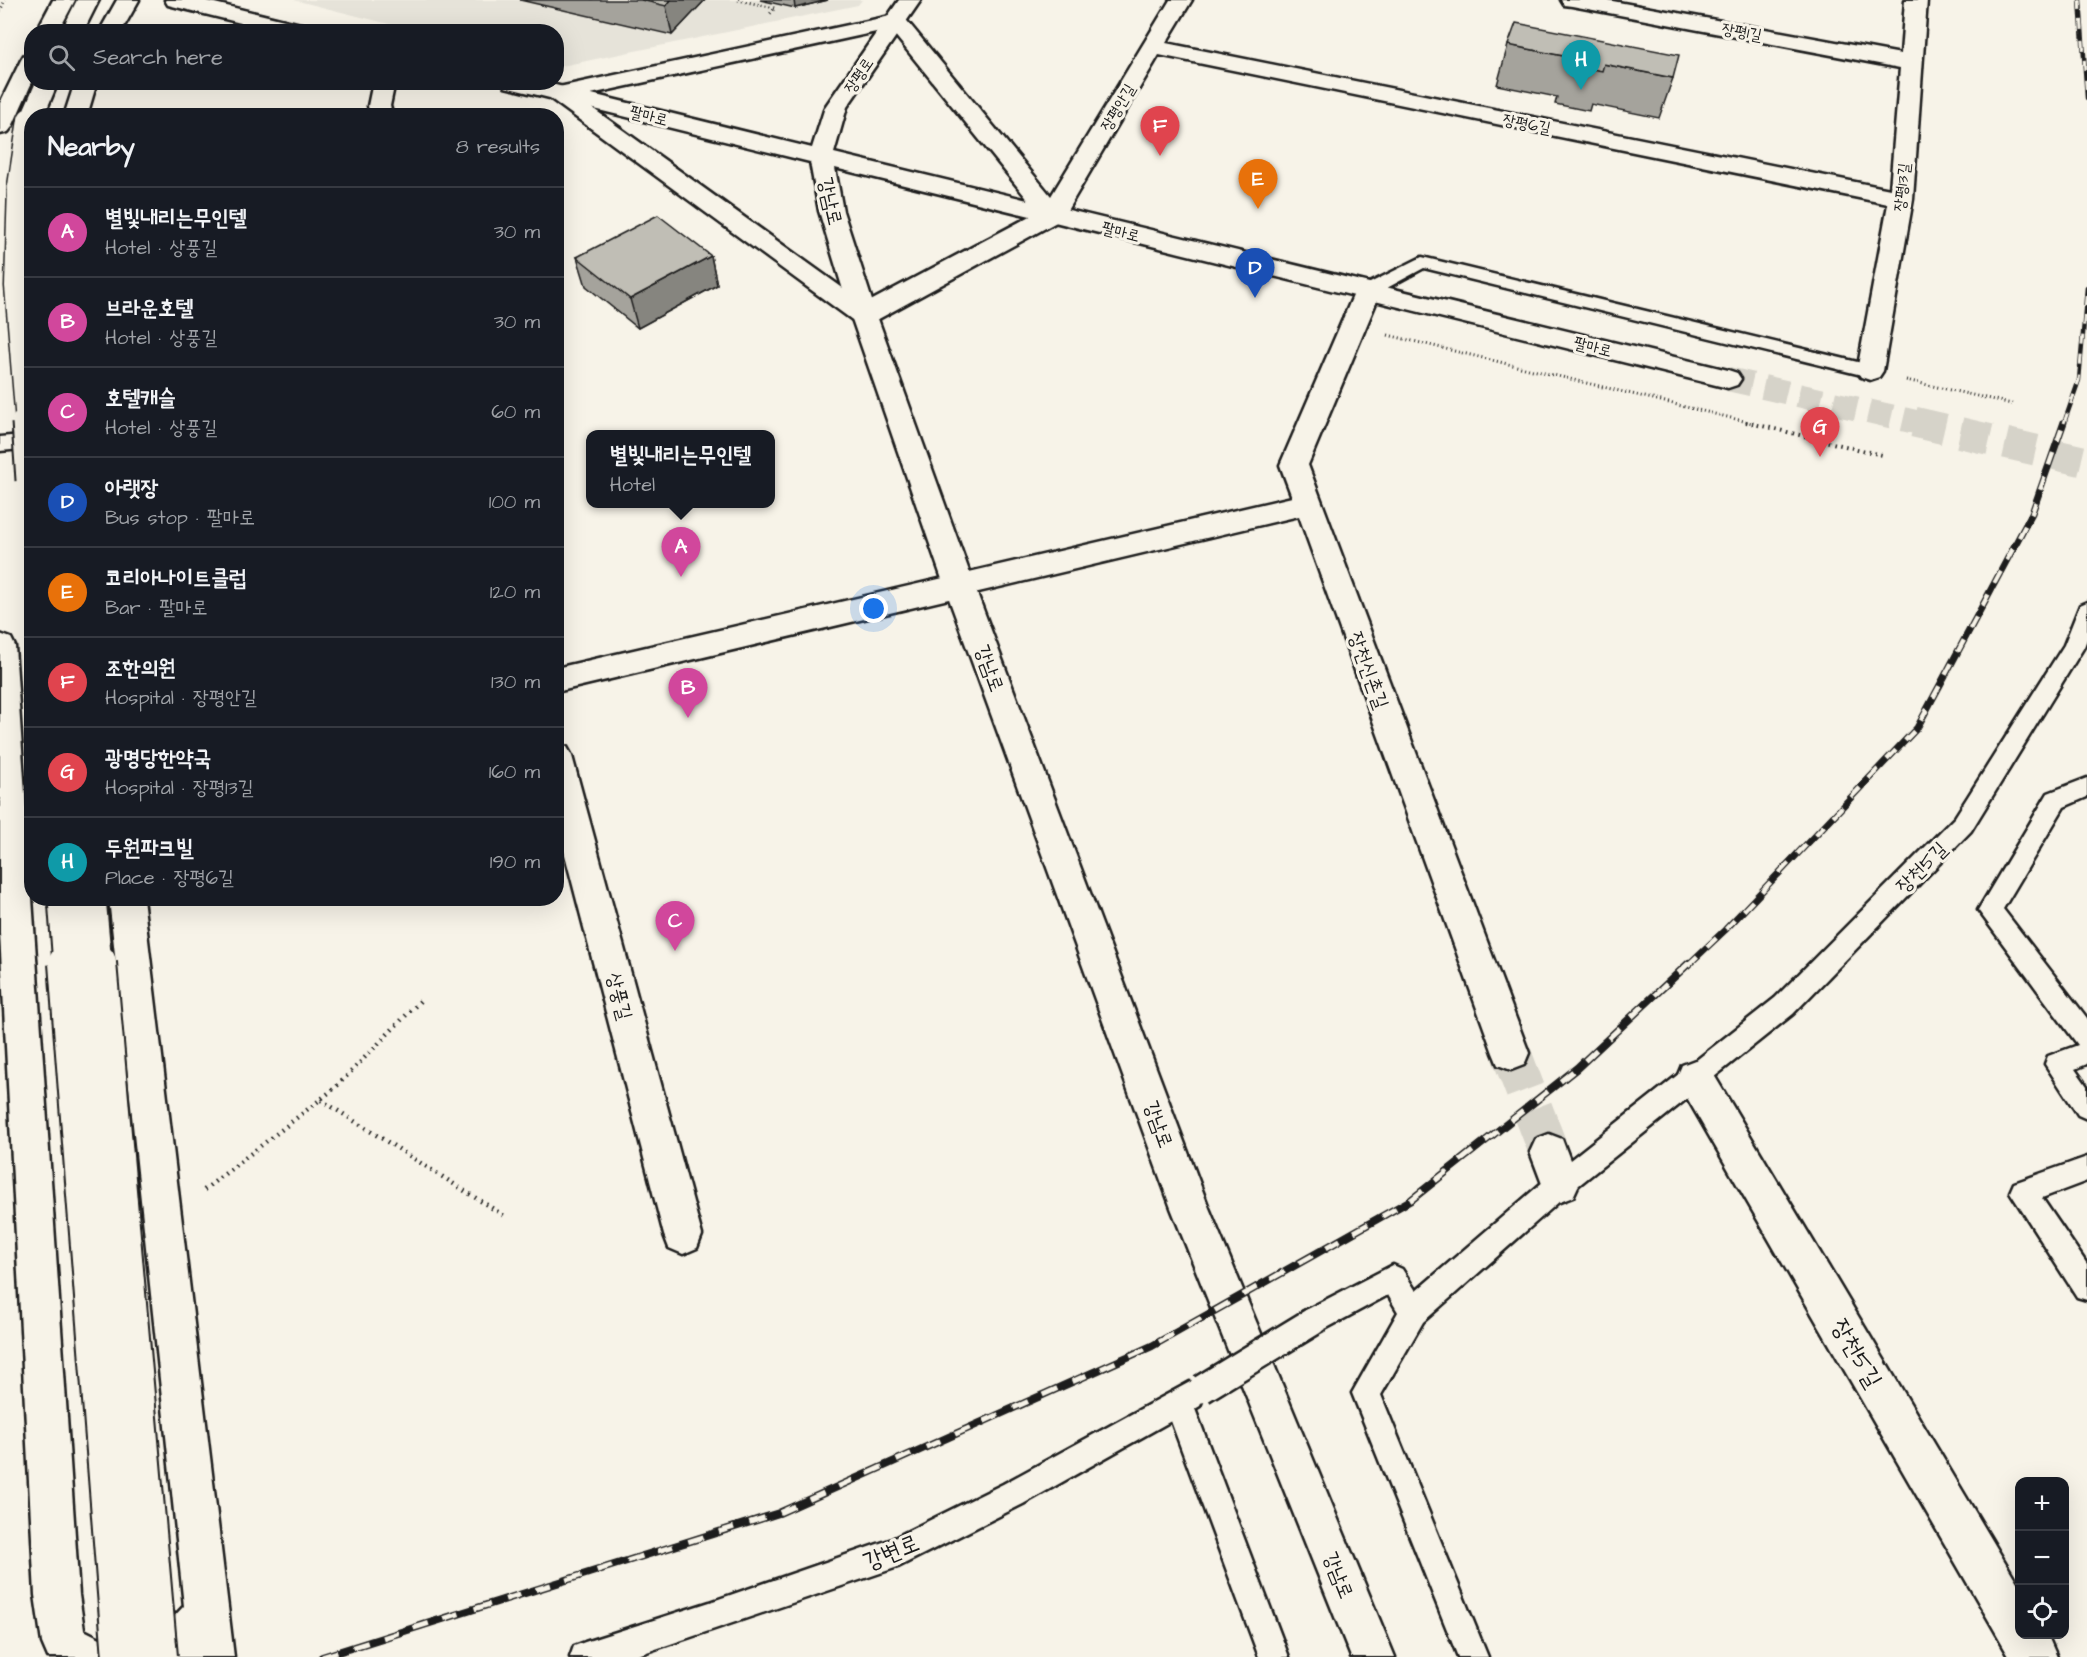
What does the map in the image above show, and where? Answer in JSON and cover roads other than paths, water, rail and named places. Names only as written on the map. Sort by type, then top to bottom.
[{"type":"street","points":[[51,24],[64,0]]},
{"type":"street","points":[[76,24],[88,0]]},
{"type":"street","points":[[93,24],[104,0]]},
{"type":"street","points":[[114,24],[128,0]]},
{"type":"street","points":[[176,0],[273,24]]},
{"type":"street","name":"장평로","points":[[821,157],[837,107],[910,0]]},
{"type":"street","name":"장평안길","points":[[1053,214],[1181,0]]},
{"type":"street","name":"장평1길","points":[[1572,0],[1911,63]]},
{"type":"street","name":"장평13길","points":[[1870,372],[1901,199],[1916,0]]},
{"type":"street","points":[[895,21],[1053,214],[864,316],[559,94],[895,21]]},
{"type":"street","name":"장평6길","points":[[1153,47],[1901,199]]},
{"type":"street","points":[[0,127],[24,77]]},
{"type":"street","points":[[36,108],[43,90]]},
{"type":"street","points":[[55,108],[63,90]]},
{"type":"street","points":[[78,108],[83,90]]},
{"type":"street","points":[[380,108],[382,90]]},
{"type":"street","name":"팔마로","points":[[544,90],[1728,379]]},
{"type":"street","name":"강남로","points":[[821,157],[831,211],[864,316],[959,585],[1190,1208],[1373,1657]]},
{"type":"street","points":[[24,163],[20,186],[16,286],[24,383]]},
{"type":"street","name":"장천신촌길","points":[[1368,291],[1293,465],[1511,1053]]},
{"type":"street","points":[[564,678],[1308,504]]},
{"type":"street","points":[[0,646],[20,793],[24,880]]},
{"type":"street","name":"상풍길","points":[[564,786],[683,1235]]},
{"type":"street","points":[[25,906],[57,1595],[64,1643],[90,1657]]},
{"type":"street","points":[[65,906],[123,1657]]},
{"type":"street","points":[[91,906],[157,1657]]},
{"type":"street","points":[[127,906],[212,1657]]},
{"type":"street","name":"장천5길","points":[[1695,1077],[2015,1623]]},
{"type":"street","points":[[104,1657],[177,1646],[207,1614]]},
{"type":"street","points":[[2024,1639],[2035,1657]]},
{"type":"lane","points":[[1368,291],[1422,262],[1870,372]]},
{"type":"lane","points":[[0,444],[24,442]]},
{"type":"lane","name":"장천5길","points":[[1473,1657],[1366,1394],[1413,1311],[1554,1168],[1695,1077],[1784,1006],[1963,824],[2074,647],[2087,610]]},
{"type":"lane","points":[[2087,787],[2056,800],[1990,910],[2087,1037]]},
{"type":"lane","points":[[2087,1053],[2057,1064],[2087,1107]]},
{"type":"lane","points":[[2087,1168],[2024,1192],[2087,1287]]},
{"type":"lane","name":"강변로","points":[[585,1657],[710,1617],[898,1552],[1012,1494],[1190,1396],[1312,1322],[1393,1278],[1413,1311]]},
{"type":"lane","points":[[1190,1396],[1274,1657]]},
{"type":"tunnel","points":[[1728,379],[1920,423]]},
{"type":"tunnel","points":[[1914,422],[2087,462]]},
{"type":"tunnel","points":[[1511,1053],[1549,1152]]},
{"type":"railway","points":[[2080,0],[2087,98]]},
{"type":"railway","points":[[2064,423],[2079,380],[2087,287]]},
{"type":"railway","points":[[1688,965],[1725,930],[1917,728],[2032,513],[2064,422]]},
{"type":"railway","points":[[322,1657],[779,1513],[1152,1346],[1411,1200],[1577,1068],[1689,963]]},
{"type":"place","name":"두원파크빌","points":[[1581,90]]},
{"type":"place","name":"조한의원","points":[[1160,156]]},
{"type":"place","name":"코리아나이트클럽","points":[[1258,209]]},
{"type":"place","name":"아랫장","points":[[1255,298]]},
{"type":"place","name":"광명당한약국","points":[[1820,457]]},
{"type":"place","name":"별빛내리는무인텔","points":[[681,577]]},
{"type":"place","name":"브라운호텔","points":[[688,718]]},
{"type":"place","name":"호텔캐슬","points":[[675,951]]}]
